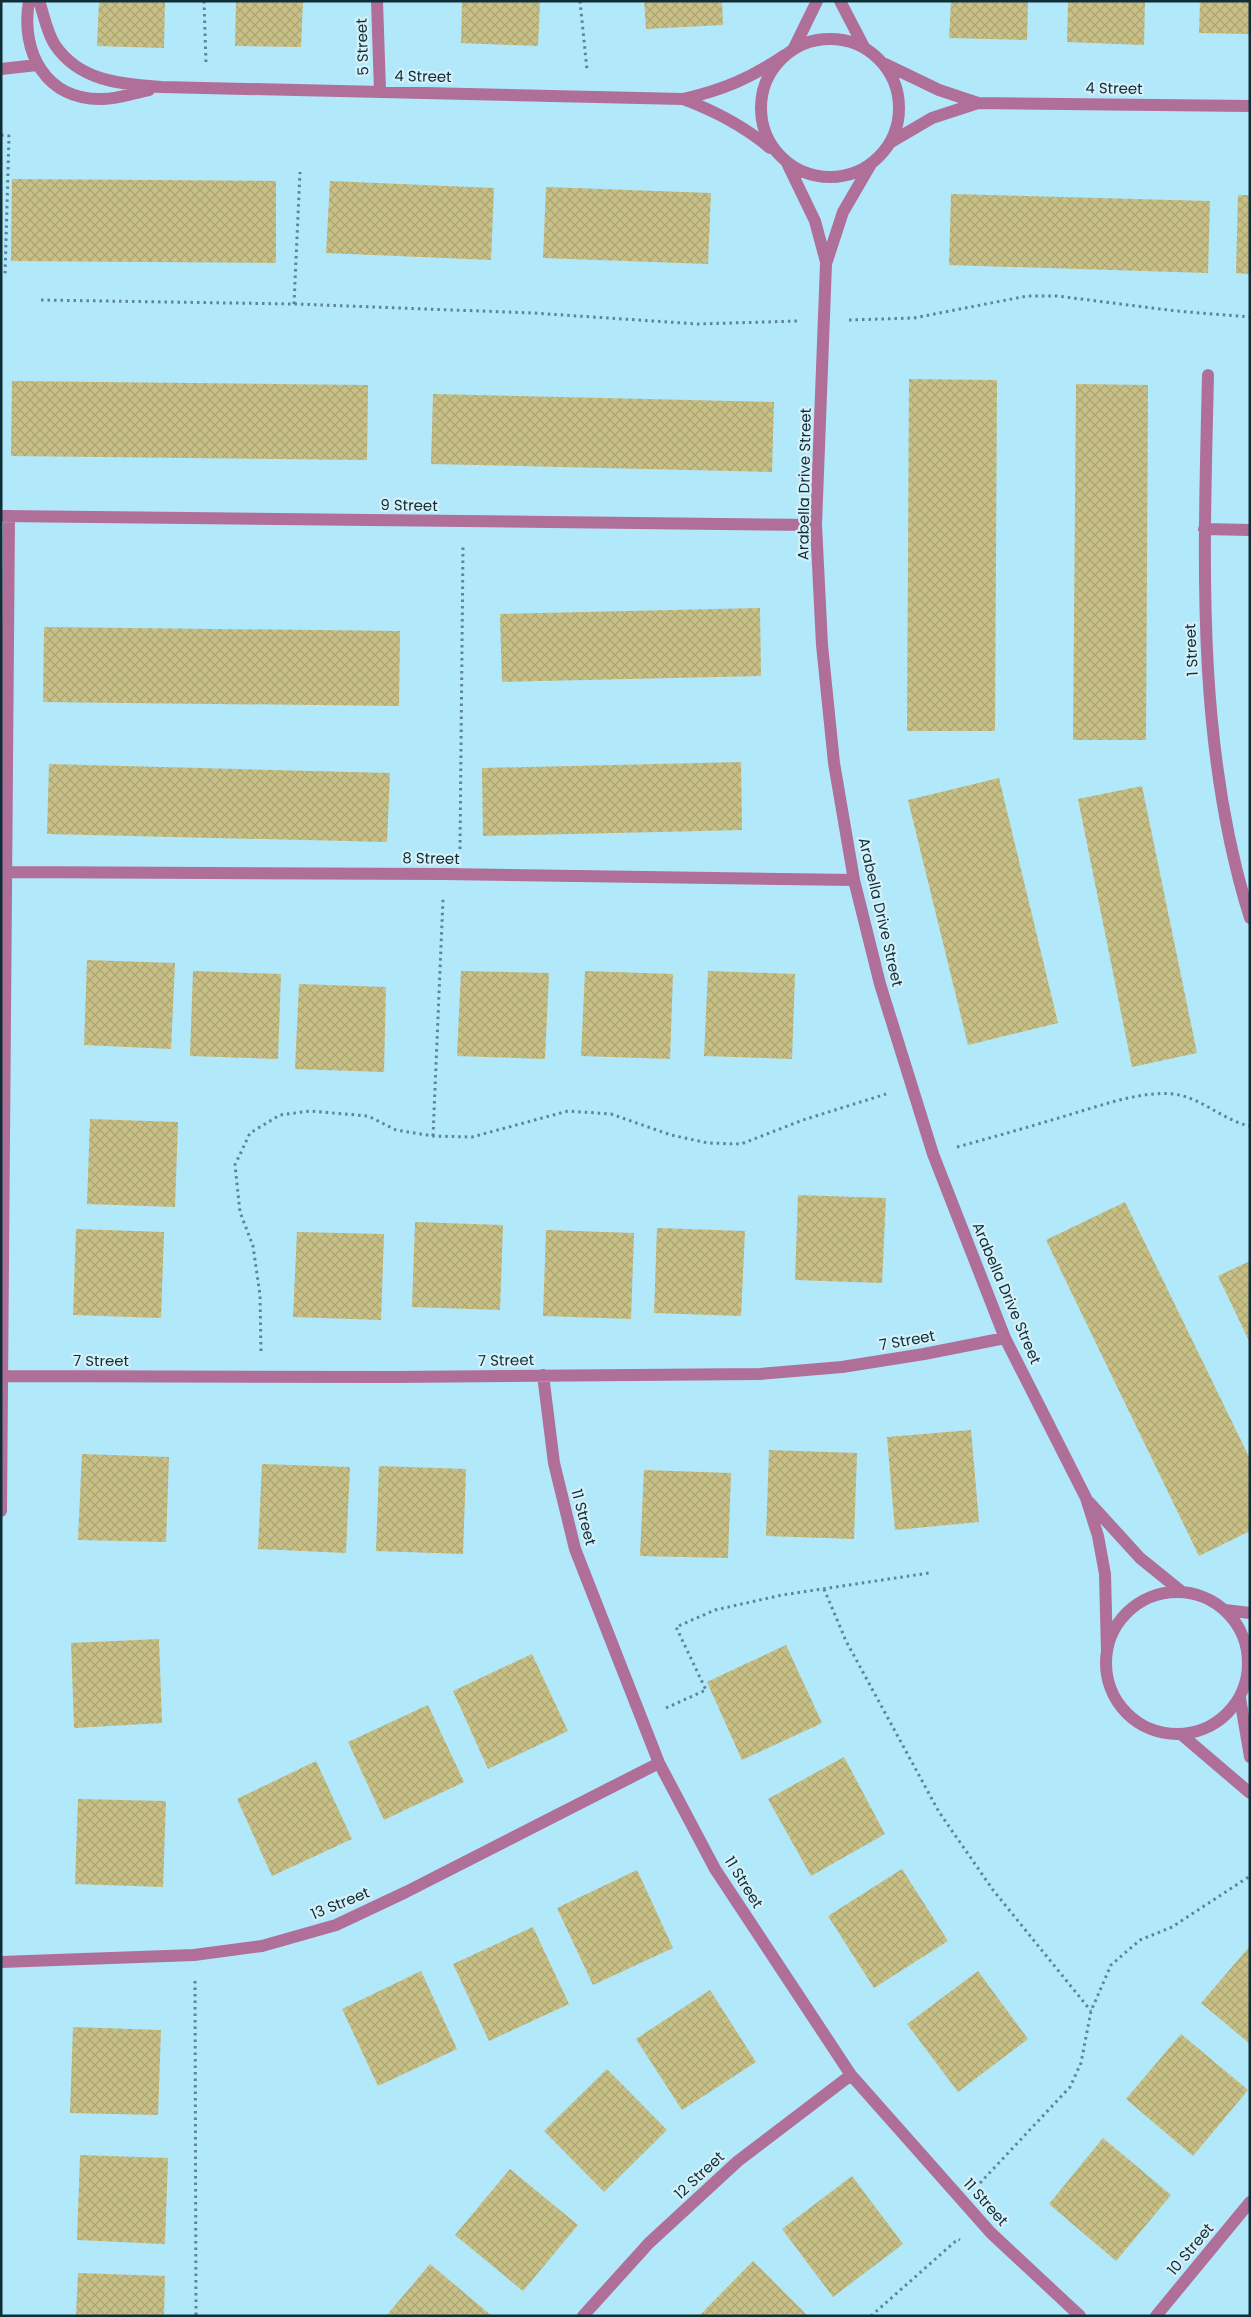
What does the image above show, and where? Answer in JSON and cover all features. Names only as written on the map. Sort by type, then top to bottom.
[{"type":"street","name":"4 Street","points":[[29,1],[26,25],[29,46],[37,65],[50,80],[66,92],[85,98],[104,99],[162,87]]},
{"type":"street","name":"4 Street","points":[[39,1],[54,44],[72,65],[95,78],[124,84],[162,87],[589,95],[683,99]]},
{"type":"street","name":"5 Street","points":[[377,1],[380,91]]},
{"type":"street","points":[[817,1],[789,51],[770,72],[761,94],[760,116],[767,138],[784,160],[815,221],[826,264]]},
{"type":"street","points":[[840,1],[864,47]]},
{"type":"street","points":[[683,99],[737,83],[762,70],[789,51],[816,40],[841,39],[864,47],[884,64],[933,88],[978,103]]},
{"type":"street","points":[[826,264],[843,212],[871,164],[890,142],[898,123],[900,102],[895,82],[884,64]]},
{"type":"street","points":[[1,69],[37,65]]},
{"type":"street","points":[[683,99],[710,109],[735,123],[784,160],[807,174],[828,178],[851,174],[871,164]]},
{"type":"street","name":"4 Street","points":[[978,103],[1250,106]]},
{"type":"street","points":[[890,142],[932,118],[978,103]]},
{"type":"street","name":"Arabella Drive Street","points":[[826,264],[816,525],[822,644],[834,763],[854,880],[880,984],[933,1154],[1005,1338],[1086,1498]]},
{"type":"street","name":"1 Street","points":[[1208,375],[1204,529],[1206,651],[1218,773],[1245,888],[1250,918]]},
{"type":"street","points":[[1,1511],[7,872],[5,516]]},
{"type":"street","name":"9 Street","points":[[5,516],[816,525]]},
{"type":"street","points":[[1204,529],[1250,530]]},
{"type":"street","name":"8 Street","points":[[7,872],[460,874],[854,880]]},
{"type":"street","name":"7 Street","points":[[3,1376],[392,1378],[760,1374],[842,1367],[924,1354],[1005,1338]]},
{"type":"street","name":"11 Street","points":[[543,1375],[554,1463],[575,1549],[659,1763],[715,1869],[851,2075],[991,2233],[1080,2316]]},
{"type":"street","points":[[1086,1498],[1140,1558],[1182,1592]]},
{"type":"street","points":[[1086,1498],[1098,1536],[1105,1574],[1107,1652],[1109,1684],[1125,1712],[1151,1730],[1182,1735],[1205,1729],[1224,1716],[1240,1698],[1249,1674],[1248,1651],[1240,1629],[1226,1610],[1205,1597],[1182,1592],[1156,1596],[1132,1608],[1115,1628],[1107,1652]]},
{"type":"street","points":[[1226,1610],[1250,1613]]},
{"type":"street","points":[[1240,1698],[1250,1757]]},
{"type":"street","points":[[1182,1735],[1250,1793]]},
{"type":"street","name":"13 Street","points":[[1,1962],[194,1955],[262,1946],[336,1925],[406,1892],[659,1763]]},
{"type":"street","name":"12 Street","points":[[584,2316],[649,2243],[738,2161],[851,2075]]},
{"type":"street","name":"10 Street","points":[[1156,2316],[1250,2202]]},
{"type":"path","points":[[204,1],[207,88]]},
{"type":"path","points":[[580,1],[589,95]]},
{"type":"path","points":[[1,135],[9,136],[5,276]]},
{"type":"path","points":[[294,304],[300,172]]},
{"type":"path","points":[[41,300],[294,304],[533,312],[698,324],[914,318],[1000,300],[1057,296],[1176,311],[1250,317]]},
{"type":"path","points":[[460,874],[463,521]]},
{"type":"path","points":[[433,1136],[444,874]]},
{"type":"path","points":[[271,1351],[261,1351],[260,1294],[253,1246],[240,1212],[235,1165],[250,1133],[280,1115],[310,1111],[368,1116],[396,1130],[433,1136],[472,1137],[568,1111],[611,1114],[671,1135],[708,1144],[741,1144],[803,1120],[837,1111],[910,1085]]},
{"type":"path","points":[[933,1154],[1154,1093],[1175,1094],[1200,1103],[1221,1116],[1250,1126]]},
{"type":"path","points":[[642,1719],[706,1690],[676,1628],[716,1610],[782,1595],[930,1573]]},
{"type":"path","points":[[824,1589],[846,1641],[939,1812],[993,1890],[1091,2011]]},
{"type":"path","points":[[976,2188],[1070,2087],[1081,2063],[1091,2011],[1111,1965],[1140,1940],[1172,1927],[1250,1876]]},
{"type":"path","points":[[194,1955],[196,2316]]},
{"type":"path","points":[[871,2316],[958,2239],[971,2252],[991,2233]]},
{"type":"building","points":[[99,1],[165,1],[164,48],[97,46]]},
{"type":"building","points":[[236,1],[303,1],[301,47],[235,46]]},
{"type":"building","points":[[462,1],[540,1],[538,46],[461,43]]},
{"type":"building","points":[[644,1],[722,1],[723,25],[646,29]]},
{"type":"building","points":[[951,1],[1028,1],[1027,40],[949,38]]},
{"type":"building","points":[[1068,1],[1145,1],[1144,45],[1067,42]]},
{"type":"building","points":[[1200,1],[1250,1],[1250,34],[1199,33]]},
{"type":"building","points":[[12,179],[276,181],[276,263],[11,261]]},
{"type":"building","points":[[330,181],[494,188],[491,260],[326,253]]},
{"type":"building","points":[[546,187],[711,193],[708,264],[543,258]]},
{"type":"building","points":[[951,194],[1210,201],[1208,273],[949,265]]},
{"type":"building","points":[[1238,195],[1250,195],[1250,274],[1236,273]]},
{"type":"building","points":[[909,379],[997,380],[995,731],[907,731]]},
{"type":"building","points":[[12,381],[368,385],[367,460],[11,456]]},
{"type":"building","points":[[1076,384],[1148,385],[1146,740],[1073,740]]},
{"type":"building","points":[[433,394],[774,402],[772,472],[431,464]]},
{"type":"building","points":[[760,608],[761,676],[502,682],[500,614]]},
{"type":"building","points":[[44,627],[400,631],[399,706],[43,702]]},
{"type":"building","points":[[741,762],[742,830],[483,836],[482,768]]},
{"type":"building","points":[[49,764],[390,773],[387,842],[47,834]]},
{"type":"building","points":[[999,778],[1058,1023],[968,1045],[908,800]]},
{"type":"building","points":[[1142,786],[1197,1053],[1132,1067],[1078,799]]},
{"type":"building","points":[[87,960],[175,963],[171,1049],[84,1045]]},
{"type":"building","points":[[193,971],[281,974],[278,1059],[190,1056]]},
{"type":"building","points":[[461,971],[549,973],[545,1059],[457,1056]]},
{"type":"building","points":[[585,971],[673,974],[670,1059],[581,1056]]},
{"type":"building","points":[[708,971],[795,974],[792,1059],[704,1056]]},
{"type":"building","points":[[299,984],[386,987],[384,1072],[295,1069]]},
{"type":"building","points":[[90,1119],[178,1122],[175,1207],[87,1204]]},
{"type":"building","points":[[798,1195],[886,1198],[882,1283],[795,1280]]},
{"type":"building","points":[[1125,1202],[1250,1459],[1250,1531],[1199,1556],[1046,1240]]},
{"type":"building","points":[[415,1222],[503,1225],[500,1310],[412,1307]]},
{"type":"building","points":[[657,1228],[745,1231],[741,1316],[654,1313]]},
{"type":"building","points":[[76,1229],[164,1232],[161,1318],[73,1315]]},
{"type":"building","points":[[546,1230],[634,1233],[631,1319],[543,1316]]},
{"type":"building","points":[[297,1232],[384,1234],[381,1320],[293,1317]]},
{"type":"building","points":[[1250,1261],[1250,1343],[1218,1276]]},
{"type":"building","points":[[971,1430],[979,1522],[895,1530],[887,1437]]},
{"type":"building","points":[[769,1450],[857,1453],[854,1539],[766,1536]]},
{"type":"building","points":[[82,1454],[169,1457],[166,1542],[78,1540]]},
{"type":"building","points":[[262,1464],[350,1467],[346,1553],[258,1549]]},
{"type":"building","points":[[379,1466],[466,1469],[463,1554],[376,1551]]},
{"type":"building","points":[[644,1470],[731,1473],[728,1558],[640,1556]]},
{"type":"building","points":[[159,1639],[162,1723],[74,1728],[71,1643]]},
{"type":"building","points":[[786,1645],[822,1723],[742,1760],[707,1682]]},
{"type":"building","points":[[532,1654],[568,1731],[488,1769],[453,1691]]},
{"type":"building","points":[[428,1705],[464,1782],[384,1820],[348,1742]]},
{"type":"building","points":[[844,1757],[885,1834],[811,1876],[768,1799]]},
{"type":"building","points":[[316,1761],[352,1839],[272,1876],[237,1799]]},
{"type":"building","points":[[78,1799],[166,1801],[163,1887],[75,1884]]},
{"type":"building","points":[[902,1869],[948,1941],[874,1988],[828,1916]]},
{"type":"building","points":[[637,1870],[673,1948],[593,1985],[557,1908]]},
{"type":"building","points":[[533,1927],[569,2004],[489,2041],[453,1964]]},
{"type":"building","points":[[1250,1946],[1250,2044],[1201,2003]]},
{"type":"building","points":[[421,1971],[457,2049],[378,2086],[342,2009]]},
{"type":"building","points":[[978,1971],[1028,2039],[958,2092],[907,2024]]},
{"type":"building","points":[[710,1990],[756,2062],[682,2110],[636,2039]]},
{"type":"building","points":[[73,2027],[161,2030],[158,2115],[70,2113]]},
{"type":"building","points":[[1181,2034],[1248,2090],[1193,2156],[1126,2099]]},
{"type":"building","points":[[607,2069],[667,2130],[604,2192],[544,2131]]},
{"type":"building","points":[[1103,2138],[1171,2195],[1116,2261],[1049,2204]]},
{"type":"building","points":[[80,2155],[168,2158],[165,2244],[77,2240]]},
{"type":"building","points":[[510,2169],[578,2225],[523,2291],[455,2235]]},
{"type":"building","points":[[852,2176],[903,2244],[833,2297],[782,2229]]},
{"type":"building","points":[[753,2261],[808,2316],[699,2316]]},
{"type":"building","points":[[430,2264],[492,2316],[386,2316]]},
{"type":"building","points":[[78,2273],[165,2276],[164,2316],[76,2316]]}]
